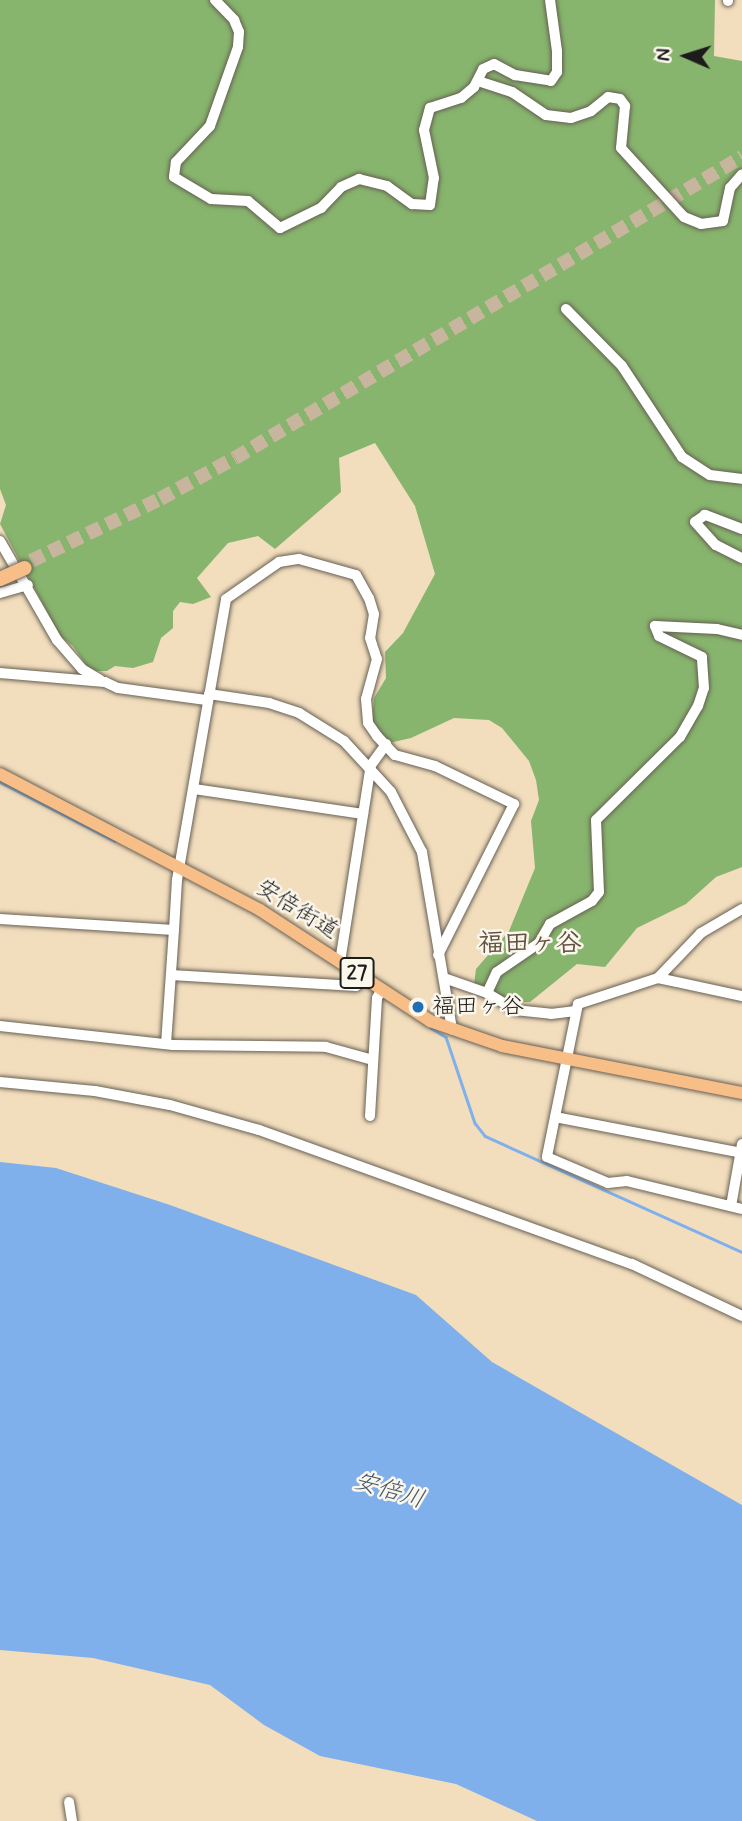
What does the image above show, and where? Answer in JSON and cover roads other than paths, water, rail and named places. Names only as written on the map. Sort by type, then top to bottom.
[{"type":"highway","points":[[0,576],[24,566]]},
{"type":"main road","name":"安倍街道","points":[[0,774],[260,910],[382,989],[452,1029],[502,1046],[742,1093]]},
{"type":"street","points":[[215,0],[234,20],[239,32],[237,47],[210,126],[176,162],[174,177],[211,199],[248,201],[274,227],[294,224],[321,208],[341,187],[359,179],[387,186],[412,204],[430,205],[435,194],[424,146],[426,116],[439,102],[461,98],[478,81],[483,69],[494,64],[527,79],[551,81],[557,61],[550,0]]},
{"type":"street","points":[[478,81],[512,92],[545,115],[571,118],[591,111],[608,97],[620,99],[625,106],[619,137],[621,148],[684,217],[701,224],[723,221],[730,188],[742,174]]},
{"type":"street","points":[[566,309],[622,366],[682,457],[710,475],[742,479]]},
{"type":"street","points":[[742,529],[705,515],[695,522],[716,545],[742,558]]},
{"type":"street","points":[[0,541],[28,585],[57,640],[82,669],[118,688],[269,703],[299,713],[344,741],[371,765],[402,808],[422,852],[452,1029]]},
{"type":"street","points":[[166,1044],[174,930],[182,868],[207,697],[226,599],[279,562],[313,561],[356,575],[369,598],[374,614],[370,638],[377,659],[366,699],[368,723],[395,755],[435,766],[514,804],[438,955]]},
{"type":"street","points":[[0,593],[28,585]]},
{"type":"street","points":[[486,993],[496,972],[539,943],[550,924],[592,901],[599,892],[596,820],[680,737],[698,706],[704,688],[702,657],[659,636],[655,626],[718,629],[742,635]]},
{"type":"street","points":[[0,673],[106,682]]},
{"type":"street","points":[[340,962],[371,765],[386,744]]},
{"type":"street","points":[[194,789],[363,814]]},
{"type":"street","points":[[742,909],[701,933],[658,978],[578,1004],[547,1157],[608,1183],[627,1181],[742,1209]]},
{"type":"street","points":[[0,919],[174,930]]},
{"type":"street","points":[[171,975],[356,986],[366,979]]},
{"type":"street","points":[[444,978],[486,993],[515,1010],[551,1014],[576,1011]]},
{"type":"street","points":[[658,978],[742,996]]},
{"type":"street","points":[[370,1116],[377,998],[382,989]]},
{"type":"street","points":[[0,1026],[166,1044],[326,1047],[373,1060]]},
{"type":"street","points":[[0,1082],[95,1091],[170,1105],[259,1130],[632,1264],[742,1316]]},
{"type":"street","points":[[555,1118],[741,1150],[731,1206]]},
{"type":"street","points":[[69,1802],[72,1821]]},
{"type":"water","name":"安倍川","points":[[0,1162],[56,1168],[170,1205],[416,1295],[492,1362],[742,1505],[742,1821],[537,1821],[456,1784],[320,1756],[264,1725],[210,1685],[93,1658],[0,1650]]},
{"type":"waterway","points":[[0,782],[115,841]]},
{"type":"waterway","points":[[431,1028],[446,1037],[475,1123],[485,1136],[742,1252]]},
{"type":"tunnel","points":[[31,561],[160,499],[235,458],[742,157]]},
{"type":"place","name":"福田ヶ谷","points":[[418,1007]]},
{"type":"district","name":"福田ヶ谷","points":[[530,945]]}]
